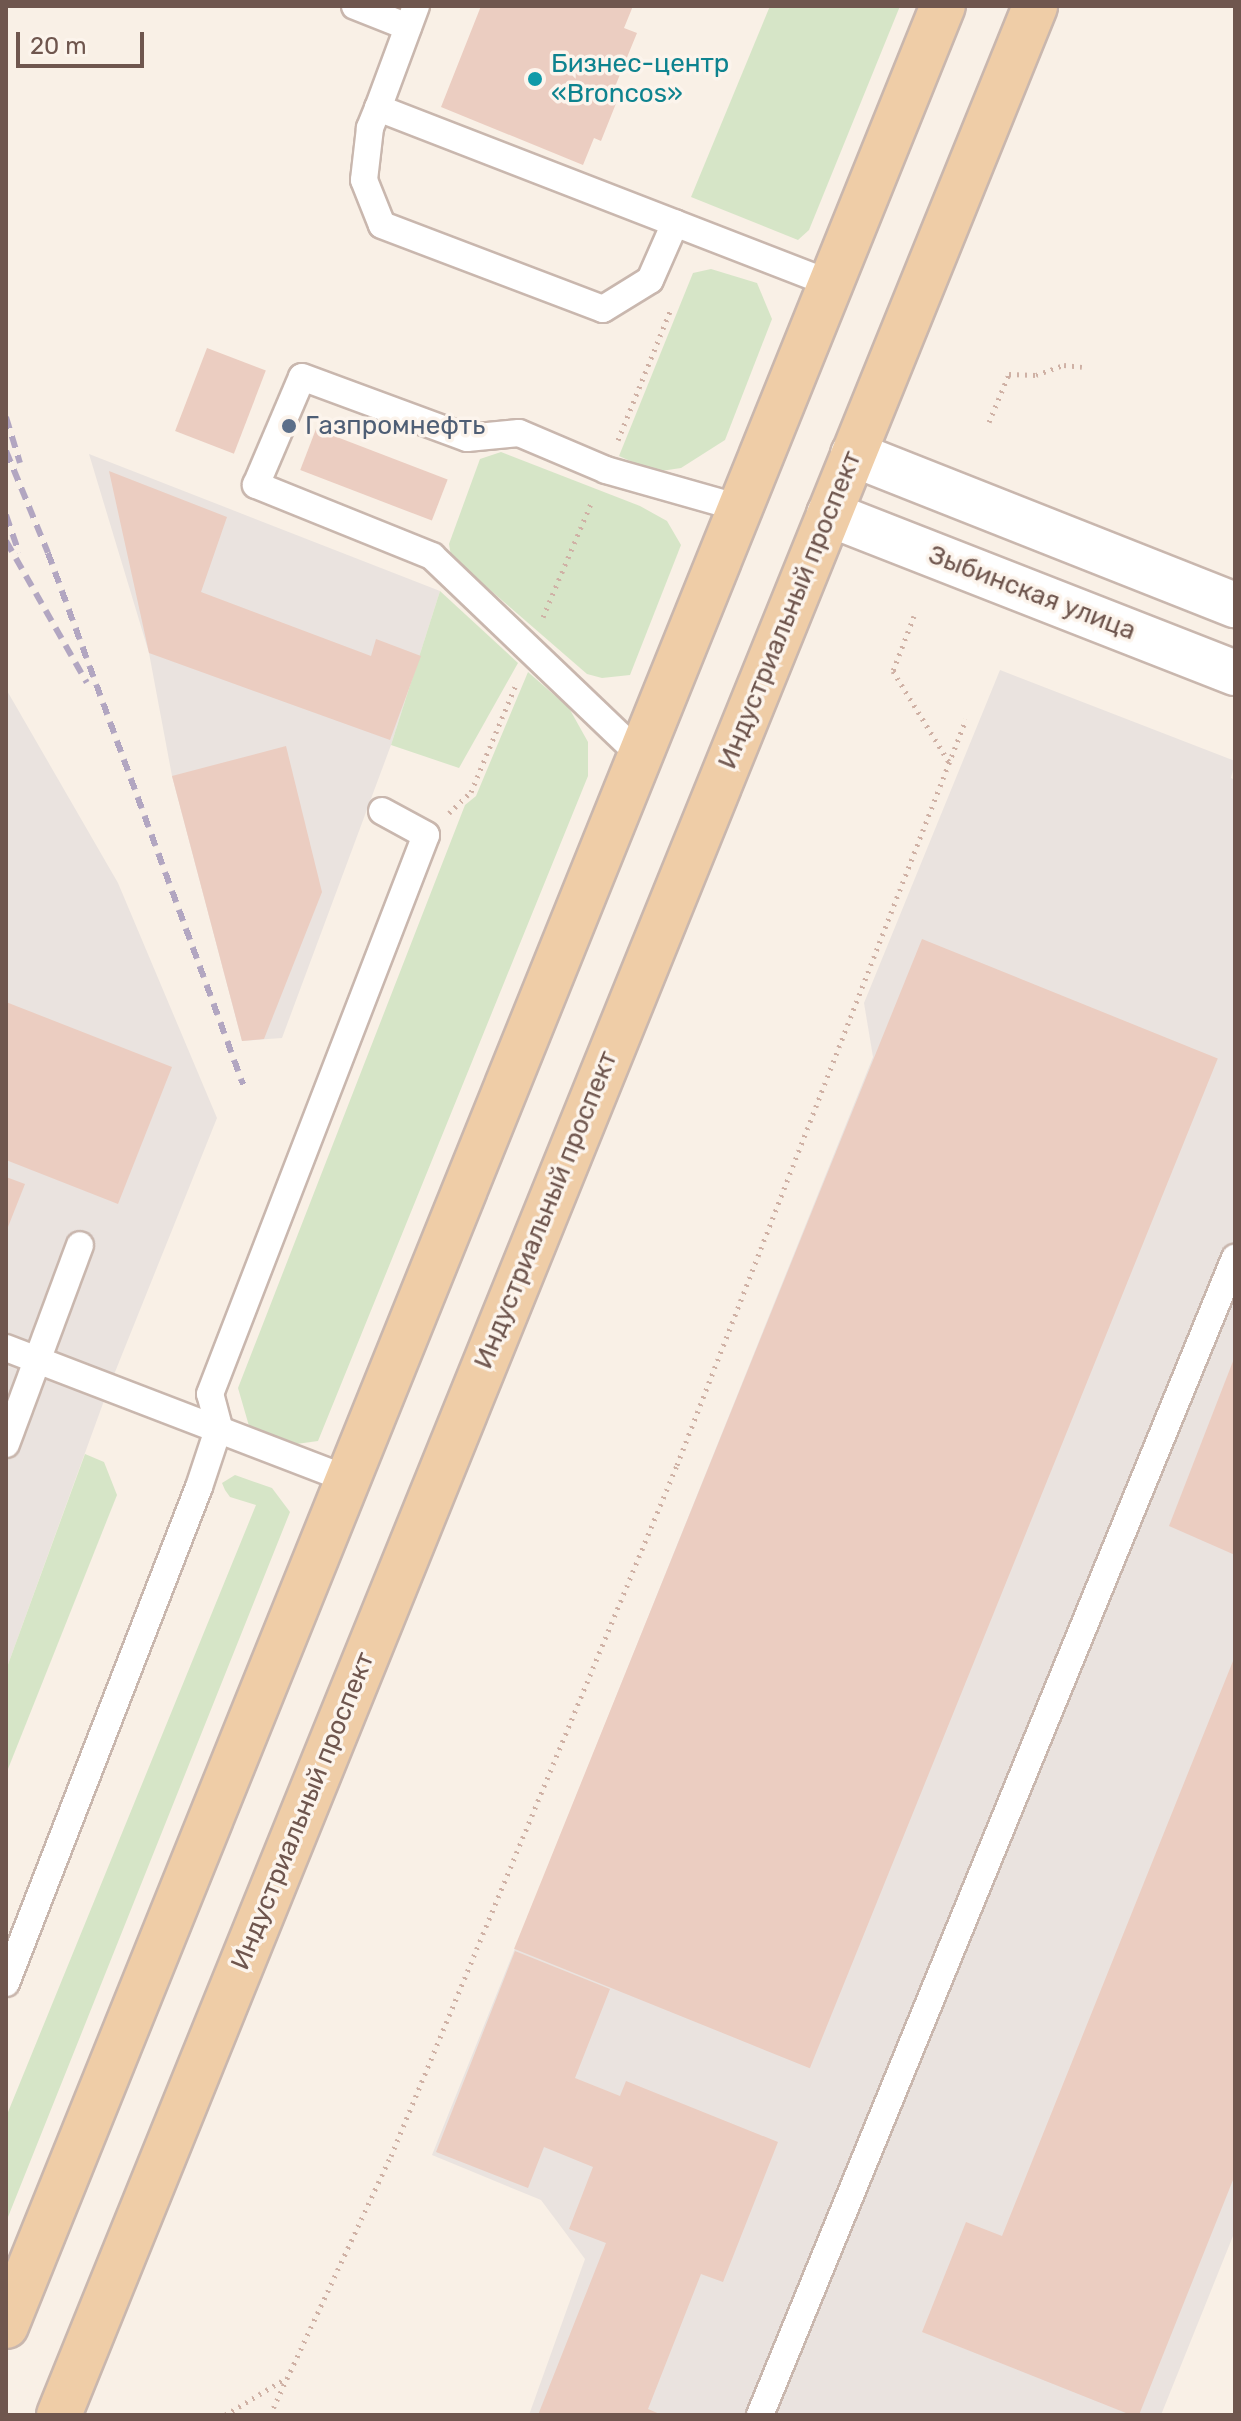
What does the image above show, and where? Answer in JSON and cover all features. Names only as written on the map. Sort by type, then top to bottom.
[{"type":"main road","points":[[6,2326],[943,6]]},
{"type":"main road","name":"Индустриальный проспект","points":[[59,2415],[1035,6]]},
{"type":"street","points":[[853,454],[1235,605]]},
{"type":"street","name":"Зыбинская улица","points":[[829,514],[1235,673]]},
{"type":"lane","points":[[355,6],[412,16],[370,128],[364,180],[382,225],[603,309],[650,280],[675,223]]},
{"type":"lane","points":[[378,108],[831,284]]},
{"type":"lane","points":[[639,754],[432,556],[256,485],[302,377],[467,438],[519,433],[606,470],[740,508]]},
{"type":"lane","points":[[6,1983],[219,1427],[210,1394],[426,835],[382,811]]},
{"type":"lane","points":[[6,1444],[80,1245]]},
{"type":"lane","points":[[760,2415],[1235,1258]]},
{"type":"lane","points":[[6,1348],[219,1427],[348,1479]]},
{"type":"path","points":[[426,835],[471,792],[671,307]]},
{"type":"path","points":[[989,422],[1009,374],[1036,375],[1064,365],[1082,367]]},
{"type":"path","points":[[914,616],[893,671],[950,762]]},
{"type":"path","points":[[270,2415],[391,2156],[665,1494],[966,719]]},
{"type":"path","points":[[225,2415],[285,2379]]},
{"type":"shaded area","points":[[89,454],[440,591],[391,745],[282,1038],[242,1041],[172,776],[149,653]]},
{"type":"shaded area","points":[[1000,670],[1235,761],[1231,778],[1235,780],[1235,2231],[1161,2415],[529,2415],[585,2259],[541,2200],[432,2155],[873,1057],[864,1003]]},
{"type":"shaded area","points":[[6,689],[118,883],[217,1118],[109,1387],[6,1670]]},
{"type":"green space","points":[[770,6],[900,6],[809,230],[798,240],[691,197]]},
{"type":"green space","points":[[711,269],[757,283],[772,319],[725,440],[681,468],[661,471],[646,468],[619,456],[693,273]]},
{"type":"green space","points":[[501,452],[640,506],[667,521],[681,545],[630,675],[602,678],[587,674],[451,556],[449,544],[480,459]]},
{"type":"green space","points":[[440,591],[518,663],[459,768],[391,745]]},
{"type":"green space","points":[[528,672],[569,708],[588,742],[588,776],[318,1441],[289,1445],[249,1426],[238,1388],[465,805],[476,796]]},
{"type":"green space","points":[[85,1454],[104,1462],[117,1495],[6,1774],[6,1670]]},
{"type":"green space","points":[[235,1475],[272,1488],[290,1512],[6,2222],[6,2117],[256,1505],[230,1497],[225,1490],[222,1483]]},
{"type":"building","name":"Бизнес-центр «Broncos»","points":[[481,6],[633,6],[624,28],[637,33],[612,94],[619,96],[601,141],[594,138],[583,165],[441,107]]},
{"type":"building","points":[[207,348],[266,371],[234,454],[175,431]]},
{"type":"building","points":[[316,429],[448,480],[432,521],[300,470]]},
{"type":"building","points":[[109,471],[227,517],[201,592],[371,656],[376,639],[421,656],[390,740],[149,653]]},
{"type":"building","points":[[286,746],[322,892],[264,1039],[242,1041],[172,776]]},
{"type":"building","points":[[922,939],[1218,1058],[810,2068],[514,1949]]},
{"type":"building","points":[[6,1002],[172,1067],[118,1204],[6,1160]]},
{"type":"building","points":[[6,1177],[25,1184],[6,1232]]},
{"type":"building","points":[[1235,1356],[1235,1555],[1169,1526]]},
{"type":"building","points":[[1235,1656],[1235,2175],[1139,2415],[1131,2415],[922,2332],[966,2222],[1002,2236]]},
{"type":"building","points":[[515,1951],[610,1989],[575,2078],[620,2096],[626,2081],[778,2142],[723,2282],[701,2274],[648,2409],[662,2415],[538,2415],[606,2243],[569,2229],[593,2167],[544,2147],[528,2188],[436,2152]]},
{"type":"railway","points":[[6,417],[20,463]]},
{"type":"railway","points":[[6,451],[48,553],[243,1084]]},
{"type":"railway","points":[[6,515],[19,553]]},
{"type":"railway","points":[[6,541],[87,683]]},
{"type":"place","name":"Бизнес-центр «Broncos»","points":[[535,79]]},
{"type":"place","name":"Газпромнефть","points":[[289,426]]}]
